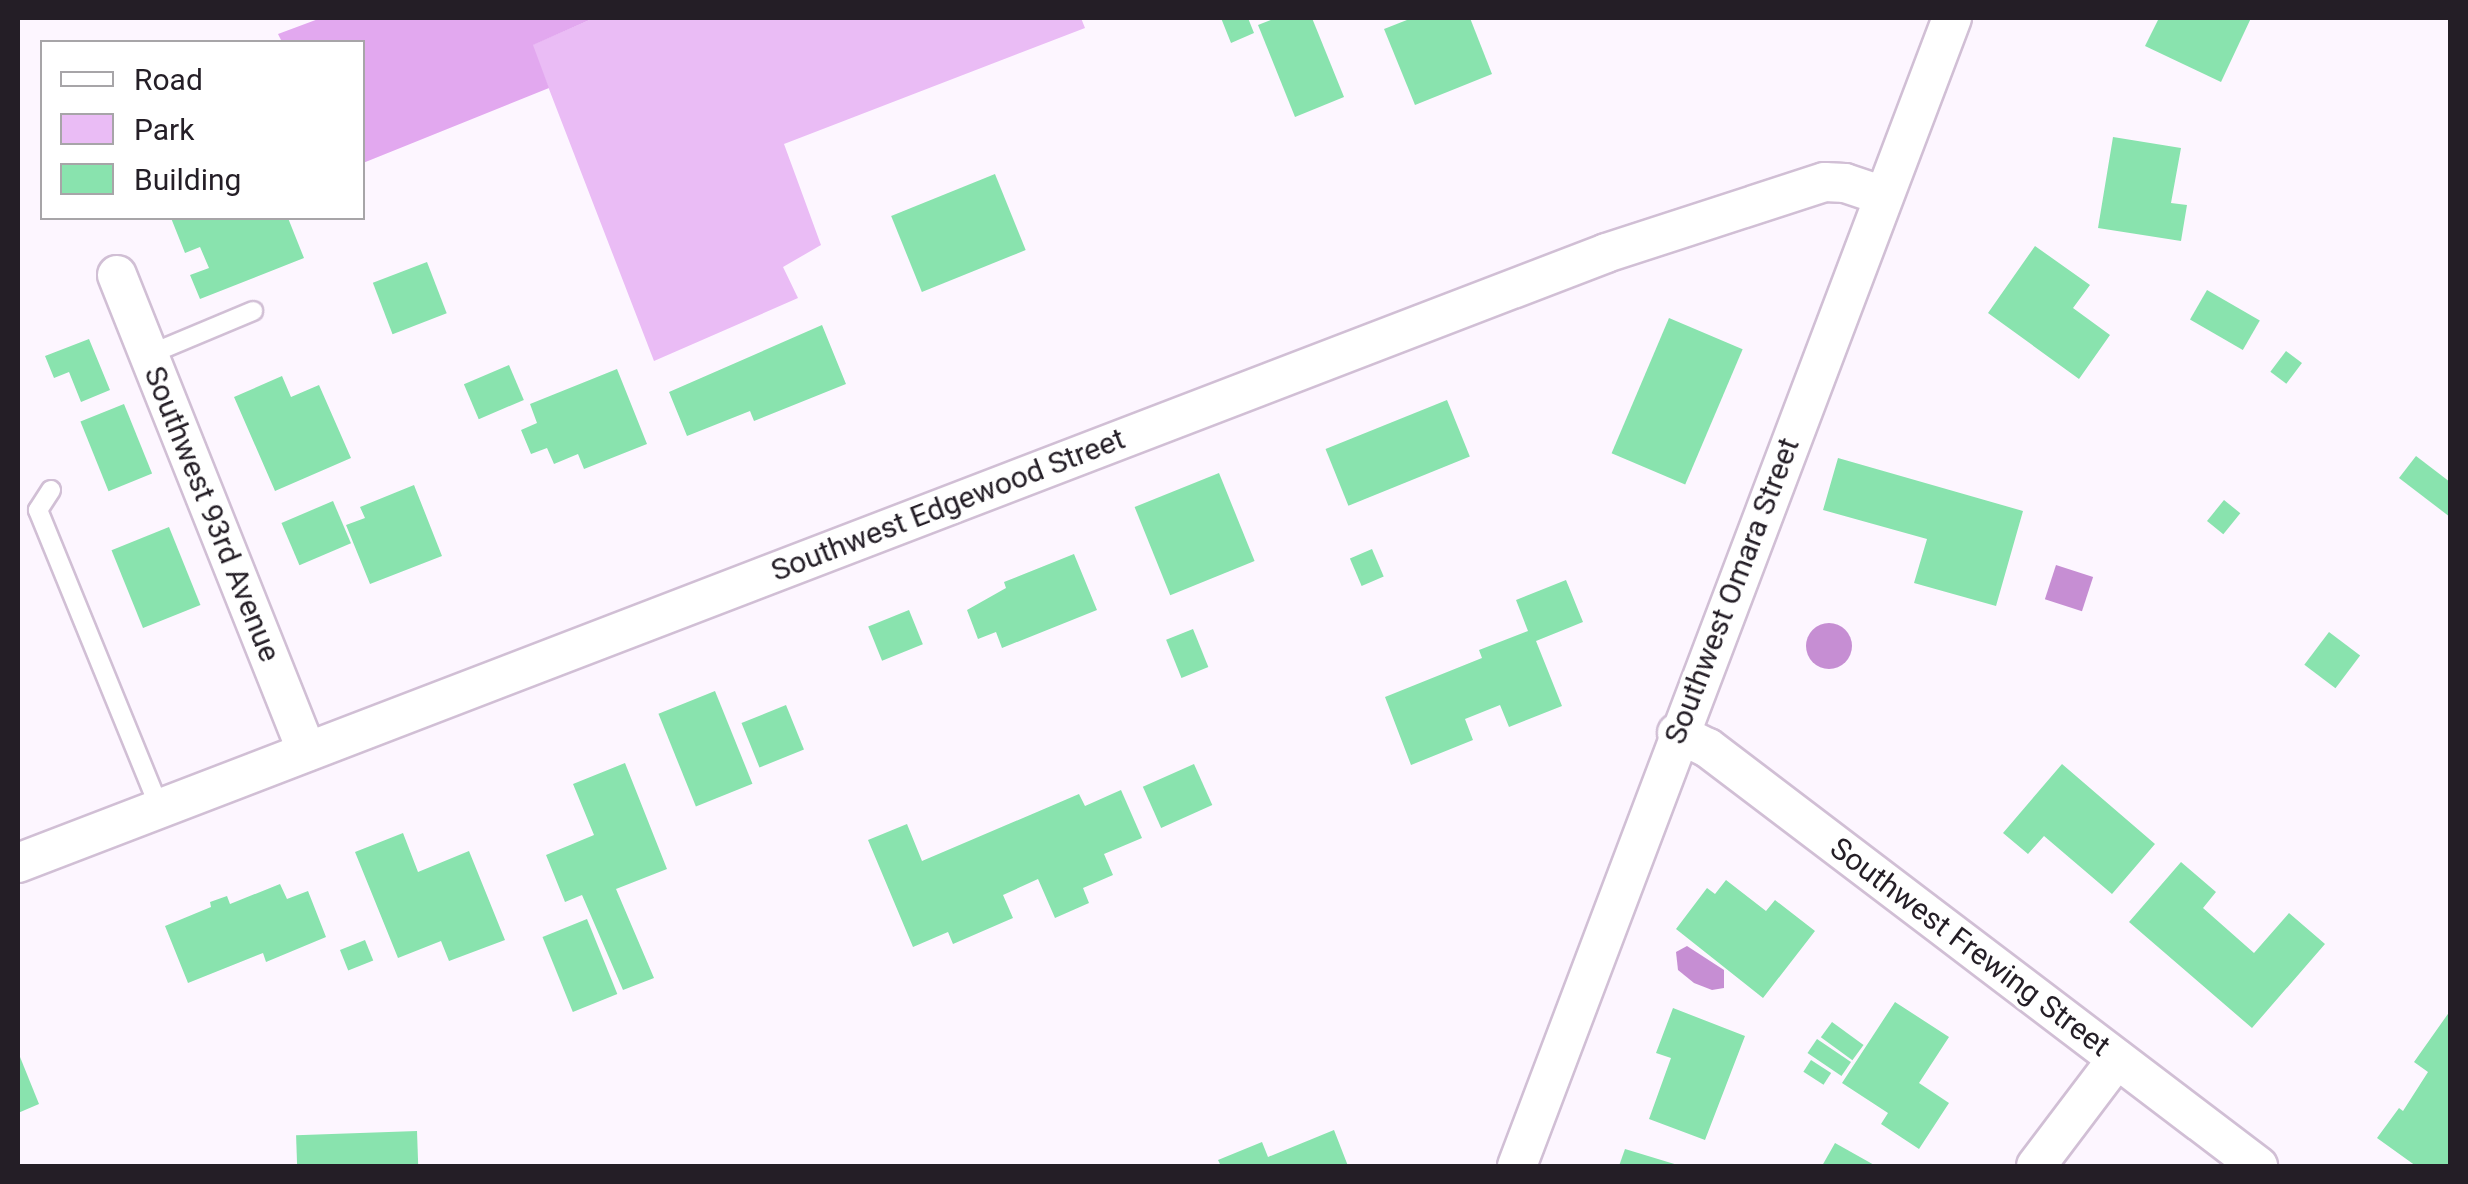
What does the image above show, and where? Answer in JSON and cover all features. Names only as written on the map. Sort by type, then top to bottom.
[{"type":"street","name":"Southwest Omara Street","points":[[1516,1166],[1677,733],[1952,18]]},
{"type":"street","name":"Southwest Edgewood Street","points":[[18,863],[1606,253],[1826,182],[1845,183],[1884,196]]},
{"type":"street","name":"Southwest 93rd Avenue","points":[[118,275],[308,752]]},
{"type":"street","name":"Southwest Frewing Street","points":[[1677,733],[1708,748],[2258,1166]]},
{"type":"street","points":[[2036,1166],[2117,1059]]},
{"type":"lane","points":[[148,354],[253,311]]},
{"type":"lane","points":[[51,490],[38,510],[160,808]]},
{"type":"green space","points":[[594,18],[1081,18],[1085,28],[784,144],[821,245],[783,267],[798,298],[654,361],[532,45]]},
{"type":"shaded area","points":[[321,18],[594,18],[533,45],[549,88],[365,162],[365,40],[281,40],[278,34]]},
{"type":"shaded area","points":[[2056,565],[2093,577],[2082,611],[2045,599]]},
{"type":"shaded area","points":[[1829,623],[1845,630],[1852,646],[1845,662],[1829,669],[1813,662],[1806,646],[1813,630]]},
{"type":"shaded area","points":[[1687,946],[1724,970],[1724,988],[1712,990],[1694,983],[1678,970],[1676,952]]},
{"type":"building","points":[[1221,18],[1248,18],[1254,33],[1231,43]]},
{"type":"building","points":[[1276,18],[1312,18],[1344,97],[1295,117],[1258,25]]},
{"type":"building","points":[[1412,18],[1470,18],[1492,74],[1415,105],[1384,29]]},
{"type":"building","points":[[2159,18],[2251,18],[2221,82],[2145,46]]},
{"type":"building","points":[[2113,137],[2181,148],[2171,203],[2187,205],[2181,241],[2098,228]]},
{"type":"building","points":[[995,174],[1026,250],[922,292],[891,216]]},
{"type":"building","points":[[172,220],[289,220],[304,258],[200,299],[190,275],[209,268],[200,247],[185,253]]},
{"type":"building","points":[[2035,246],[2090,285],[2073,308],[2110,335],[2079,379],[1988,313]]},
{"type":"building","points":[[427,262],[447,313],[393,334],[373,283]]},
{"type":"building","points":[[2207,290],[2260,320],[2243,350],[2190,319]]},
{"type":"building","points":[[1669,318],[1743,349],[1685,485],[1612,453]]},
{"type":"building","points":[[822,325],[846,384],[754,421],[750,411],[687,436],[669,392]]},
{"type":"building","points":[[89,339],[110,390],[81,402],[69,372],[54,378],[45,356]]},
{"type":"building","points":[[2286,351],[2302,363],[2286,384],[2270,372]]},
{"type":"building","points":[[509,365],[524,400],[479,419],[464,384]]},
{"type":"building","points":[[617,369],[647,444],[584,469],[578,454],[554,464],[547,448],[531,454],[521,430],[537,423],[530,404]]},
{"type":"building","points":[[282,376],[291,397],[319,385],[351,458],[275,491],[234,397]]},
{"type":"building","points":[[1447,400],[1470,457],[1348,506],[1326,449]]},
{"type":"building","points":[[124,404],[152,474],[109,491],[80,422]]},
{"type":"building","points":[[2416,456],[2450,482],[2450,517],[2399,478]]},
{"type":"building","points":[[1838,458],[2023,511],[1996,606],[1914,583],[1927,539],[1823,510]]},
{"type":"building","points":[[1219,473],[1255,561],[1170,595],[1135,507]]},
{"type":"building","points":[[414,485],[442,556],[370,584],[346,525],[365,518],[360,507]]},
{"type":"building","points":[[2224,500],[2240,513],[2223,534],[2207,521]]},
{"type":"building","points":[[333,501],[351,543],[299,565],[281,523]]},
{"type":"building","points":[[169,527],[200,605],[143,628],[112,550]]},
{"type":"building","points":[[1372,549],[1384,577],[1362,586],[1350,558]]},
{"type":"building","points":[[1074,554],[1097,610],[1002,648],[996,632],[978,639],[967,610],[1006,588],[1004,582]]},
{"type":"building","points":[[1566,580],[1583,622],[1536,641],[1562,706],[1509,727],[1500,705],[1465,719],[1473,740],[1411,765],[1385,697],[1482,658],[1479,650],[1528,631],[1516,600]]},
{"type":"building","points":[[909,610],[923,644],[882,661],[868,626]]},
{"type":"building","points":[[1193,629],[1208,667],[1181,678],[1166,640]]},
{"type":"building","points":[[2329,632],[2360,655],[2335,688],[2304,665]]},
{"type":"building","points":[[715,691],[752,784],[696,807],[658,714]]},
{"type":"building","points":[[786,705],[804,750],[759,767],[741,723]]},
{"type":"building","points":[[625,763],[667,869],[616,889],[654,978],[623,990],[582,895],[565,902],[546,855],[594,835],[573,784]]},
{"type":"building","points":[[1194,764],[1212,805],[1161,828],[1143,787]]},
{"type":"building","points":[[2062,764],[2155,844],[2112,894],[2044,836],[2028,854],[2003,833]]},
{"type":"building","points":[[1121,790],[1142,838],[1104,854],[1113,875],[1083,888],[1089,903],[1055,918],[1038,879],[1003,895],[1013,918],[953,944],[948,932],[913,947],[868,840],[907,824],[922,861],[1079,794],[1085,806]]},
{"type":"building","points":[[403,833],[418,872],[469,851],[505,940],[449,961],[441,941],[398,958],[355,852]]},
{"type":"building","points":[[2181,862],[2216,892],[2203,908],[2254,953],[2289,913],[2325,944],[2252,1028],[2129,922]]},
{"type":"building","points":[[1726,880],[1766,911],[1775,900],[1815,931],[1763,998],[1676,929],[1707,888],[1715,894]]},
{"type":"building","points":[[280,884],[287,899],[308,891],[326,937],[266,962],[263,953],[188,983],[165,926],[211,907],[210,902],[227,896],[230,904]]},
{"type":"building","points":[[587,919],[617,994],[573,1012],[542,937]]},
{"type":"building","points":[[365,940],[373,960],[348,971],[340,950]]},
{"type":"building","points":[[1895,1002],[1949,1037],[1919,1083],[1949,1103],[1919,1149],[1881,1124],[1888,1113],[1842,1083]]},
{"type":"building","points":[[1673,1008],[1745,1036],[1705,1140],[1649,1119],[1671,1058],[1656,1053]]},
{"type":"building","points":[[2450,1011],[2450,1165],[2416,1166],[2377,1138],[2399,1108],[2403,1111],[2428,1072],[2414,1062]]},
{"type":"building","points":[[1832,1022],[1864,1045],[1852,1060],[1821,1037]]},
{"type":"building","points":[[1817,1039],[1851,1062],[1841,1076],[1807,1053]]},
{"type":"building","points":[[18,1052],[39,1104],[18,1113]]},
{"type":"building","points":[[1811,1060],[1831,1073],[1824,1085],[1803,1072]]},
{"type":"building","points":[[1334,1130],[1348,1166],[1221,1166],[1218,1160],[1262,1142],[1268,1157]]},
{"type":"building","points":[[417,1131],[418,1166],[297,1166],[296,1135]]},
{"type":"building","points":[[1835,1143],[1876,1166],[1822,1166]]},
{"type":"building","points":[[1625,1149],[1681,1166],[1619,1166]]}]
